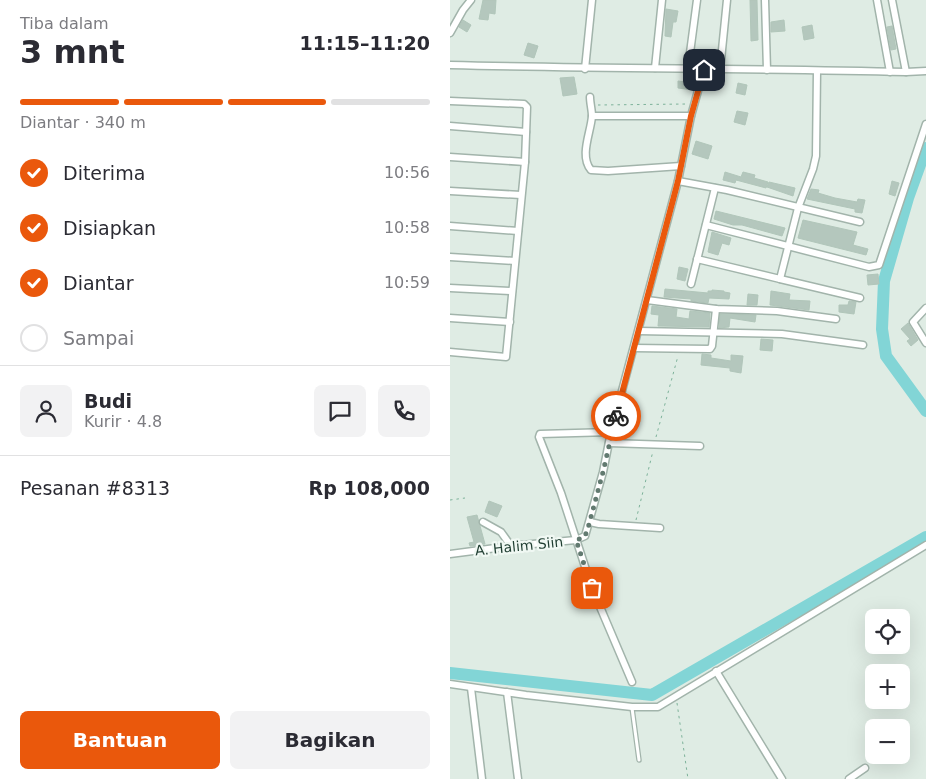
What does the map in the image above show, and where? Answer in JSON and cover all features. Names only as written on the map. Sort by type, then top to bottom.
[{"type":"street","points":[[450,33],[462,10],[471,0]]},
{"type":"street","points":[[585,68],[592,0]]},
{"type":"street","points":[[655,68],[662,0]]},
{"type":"street","points":[[688,68],[696,0]]},
{"type":"street","points":[[720,70],[727,0]]},
{"type":"street","points":[[765,0],[767,70]]},
{"type":"street","points":[[878,0],[890,72]]},
{"type":"street","points":[[892,0],[906,72]]},
{"type":"street","points":[[450,65],[688,68],[704,70],[926,71]]},
{"type":"street","name":"A. Halim Siin","points":[[450,554],[576,540],[585,536],[594,523],[609,443],[678,181],[691,116],[704,70]]},
{"type":"street","points":[[780,279],[798,208],[816,156],[817,71]]},
{"type":"street","points":[[590,97],[592,116],[586,154],[591,170],[608,171],[681,166]]},
{"type":"street","points":[[450,102],[524,104],[527,107],[525,162],[506,357],[450,352]]},
{"type":"street","points":[[592,116],[691,116]]},
{"type":"street","points":[[706,225],[869,266],[879,265],[926,124]]},
{"type":"street","points":[[450,126],[526,132]]},
{"type":"street","points":[[450,157],[525,162]]},
{"type":"street","points":[[678,181],[860,222]]},
{"type":"street","points":[[691,284],[714,188]]},
{"type":"street","points":[[450,191],[522,195]]},
{"type":"street","points":[[450,226],[518,231]]},
{"type":"street","points":[[450,257],[515,261]]},
{"type":"street","points":[[697,259],[860,298]]},
{"type":"street","points":[[450,288],[512,292]]},
{"type":"street","points":[[647,300],[716,309],[778,311],[836,319]]},
{"type":"street","points":[[926,308],[912,322],[926,343]]},
{"type":"street","points":[[634,348],[710,349],[712,346],[716,309]]},
{"type":"street","points":[[450,318],[510,322]]},
{"type":"street","points":[[639,331],[782,334],[863,345]]},
{"type":"street","points":[[612,432],[540,434],[539,436],[592,588],[632,682]]},
{"type":"street","points":[[609,443],[700,446]]},
{"type":"street","points":[[483,522],[501,532],[511,546]]},
{"type":"street","points":[[594,523],[660,528]]},
{"type":"street","points":[[450,684],[632,707],[658,707],[926,545]]},
{"type":"street","points":[[716,671],[782,779]]},
{"type":"street","points":[[471,688],[482,779]]},
{"type":"street","points":[[507,692],[518,779]]},
{"type":"street","points":[[849,779],[865,768]]},
{"type":"lane","points":[[632,707],[639,760]]},
{"type":"path","points":[[591,105],[695,104]]},
{"type":"path","points":[[635,526],[654,444],[680,348]]},
{"type":"path","points":[[450,500],[466,498]]},
{"type":"path","points":[[676,696],[688,779]]},
{"type":"building","points":[[483,0],[496,0],[495,14],[489,13],[488,20],[479,19]]},
{"type":"building","points":[[750,0],[757,0],[758,40],[751,41]]},
{"type":"building","points":[[666,9],[678,11],[676,22],[673,22],[671,37],[665,36]]},
{"type":"building","points":[[463,20],[471,25],[467,32],[459,27]]},
{"type":"building","points":[[784,20],[785,31],[771,32],[771,22]]},
{"type":"building","points":[[812,25],[814,38],[804,40],[802,27]]},
{"type":"building","points":[[892,26],[896,49],[891,50],[887,27]]},
{"type":"building","points":[[528,43],[538,46],[534,58],[524,55]]},
{"type":"building","points":[[574,77],[577,94],[563,96],[560,78]]},
{"type":"building","points":[[678,81],[694,83],[693,90],[678,88]]},
{"type":"building","points":[[738,83],[747,85],[745,95],[736,93]]},
{"type":"building","points":[[737,111],[748,113],[745,125],[734,122]]},
{"type":"building","points":[[696,141],[712,146],[708,159],[692,154]]},
{"type":"building","points":[[725,172],[741,177],[743,172],[755,175],[754,178],[768,182],[766,188],[736,180],[735,183],[723,180]]},
{"type":"building","points":[[892,181],[899,183],[895,196],[889,194]]},
{"type":"building","points":[[769,182],[795,188],[793,196],[767,187]]},
{"type":"building","points":[[811,189],[819,190],[818,193],[835,198],[857,202],[858,199],[865,200],[862,213],[855,212],[855,209],[807,199]]},
{"type":"building","points":[[716,211],[785,228],[782,236],[742,225],[733,225],[714,219]]},
{"type":"building","points":[[803,220],[857,232],[853,245],[868,249],[866,255],[798,238]]},
{"type":"building","points":[[712,232],[731,238],[729,245],[722,243],[718,255],[708,252]]},
{"type":"building","points":[[679,267],[688,269],[685,281],[677,279]]},
{"type":"building","points":[[878,274],[879,284],[868,285],[867,275]]},
{"type":"building","points":[[665,289],[708,293],[708,291],[712,290],[730,293],[729,299],[709,298],[708,303],[691,301],[691,299],[664,297]]},
{"type":"building","points":[[771,291],[790,294],[789,300],[810,301],[809,310],[770,305]]},
{"type":"building","points":[[748,294],[758,295],[757,305],[747,305]]},
{"type":"building","points":[[849,301],[856,302],[854,314],[839,312],[839,305],[848,305]]},
{"type":"building","points":[[652,306],[677,309],[676,317],[689,319],[690,311],[710,313],[709,327],[658,326],[659,315],[651,314]]},
{"type":"building","points":[[720,314],[756,315],[755,322],[730,318],[729,327],[719,328]]},
{"type":"building","points":[[908,323],[918,340],[911,346],[907,341],[910,339],[901,329]]},
{"type":"building","points":[[761,339],[773,340],[772,351],[760,350]]},
{"type":"building","points":[[702,354],[711,355],[711,358],[731,361],[731,355],[743,356],[741,373],[730,371],[730,368],[701,365]]},
{"type":"building","points":[[489,501],[502,506],[497,517],[485,512]]},
{"type":"building","points":[[477,515],[485,544],[470,546],[469,543],[474,542],[467,517]]},
{"type":"waterway","points":[[926,148],[908,198],[884,281],[882,329],[886,356],[926,411]]},
{"type":"waterway","points":[[450,673],[652,695],[926,537]]},
{"type":"way so far","points":[[592,588],[576,540],[583,538],[587,532],[616,416]]},
{"type":"route","points":[[616,416],[678,181],[691,116],[704,70]]}]
